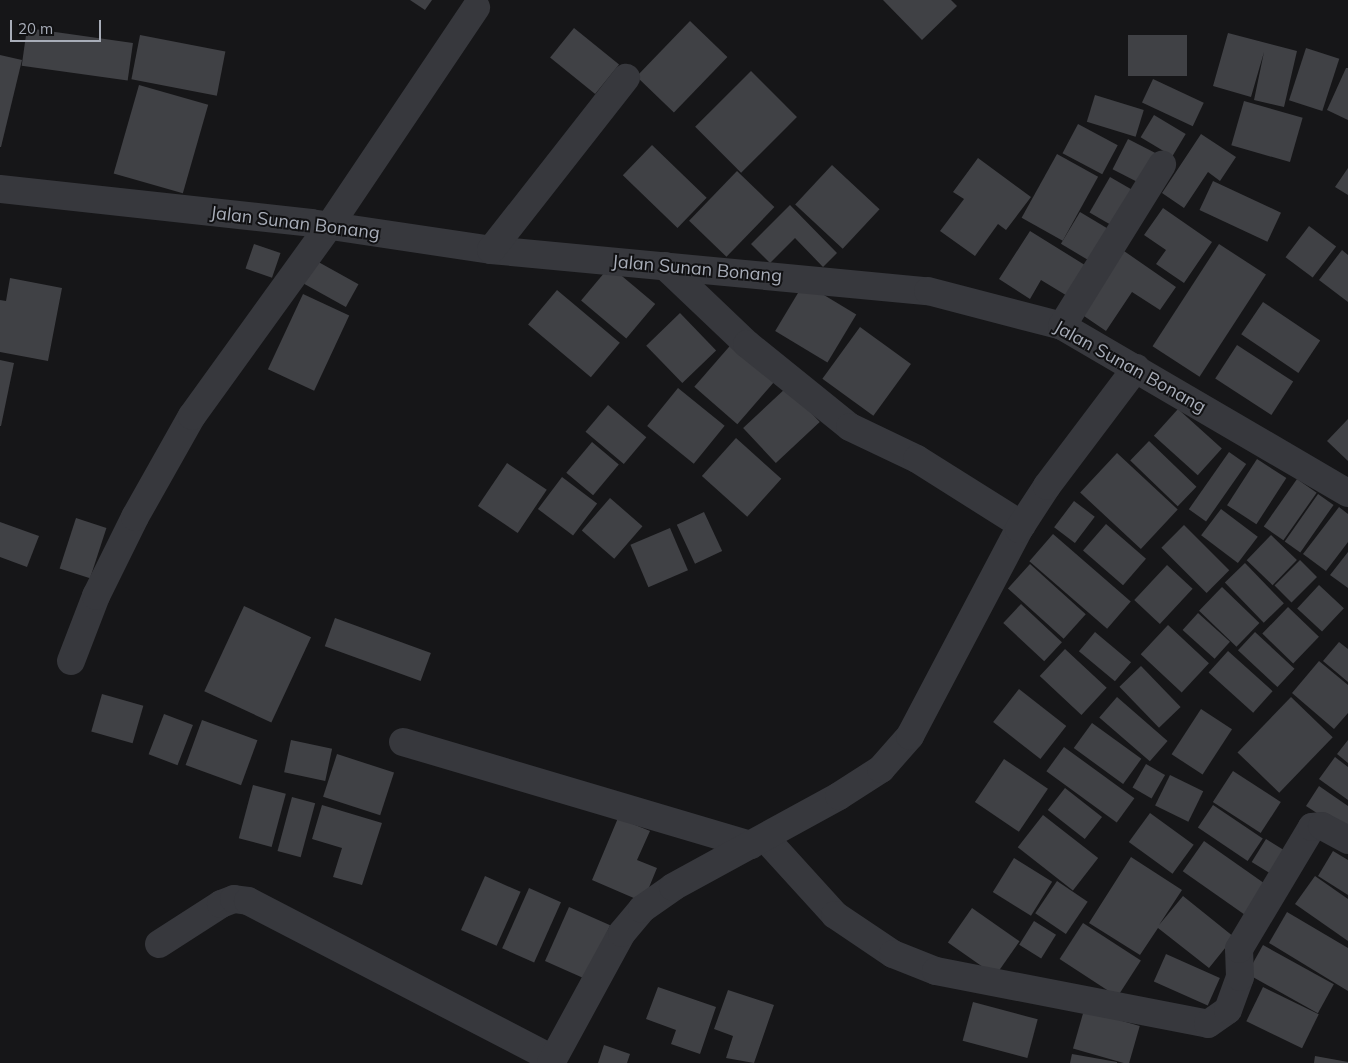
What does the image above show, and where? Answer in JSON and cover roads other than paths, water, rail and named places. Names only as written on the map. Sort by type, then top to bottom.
[{"type":"street","points":[[71,661],[96,596],[135,517],[192,416],[330,225],[476,8]]},
{"type":"street","points":[[491,250],[626,78]]},
{"type":"street","points":[[1062,326],[1162,165]]},
{"type":"street","name":"Jalan Sunan Bonang","points":[[0,189],[330,225],[491,250],[928,291],[1062,326],[1348,493]]},
{"type":"street","points":[[665,266],[747,344],[850,427],[924,463],[1022,525]]},
{"type":"street","points":[[159,944],[221,904],[234,899],[248,901],[552,1061],[622,933],[642,909],[881,769],[910,736],[1022,525],[1047,486],[1136,368]]},
{"type":"street","points":[[403,742],[758,842],[836,915],[893,954],[936,971],[1208,1024],[1228,1010],[1240,977],[1239,949],[1312,827],[1322,826],[1348,840]]}]
